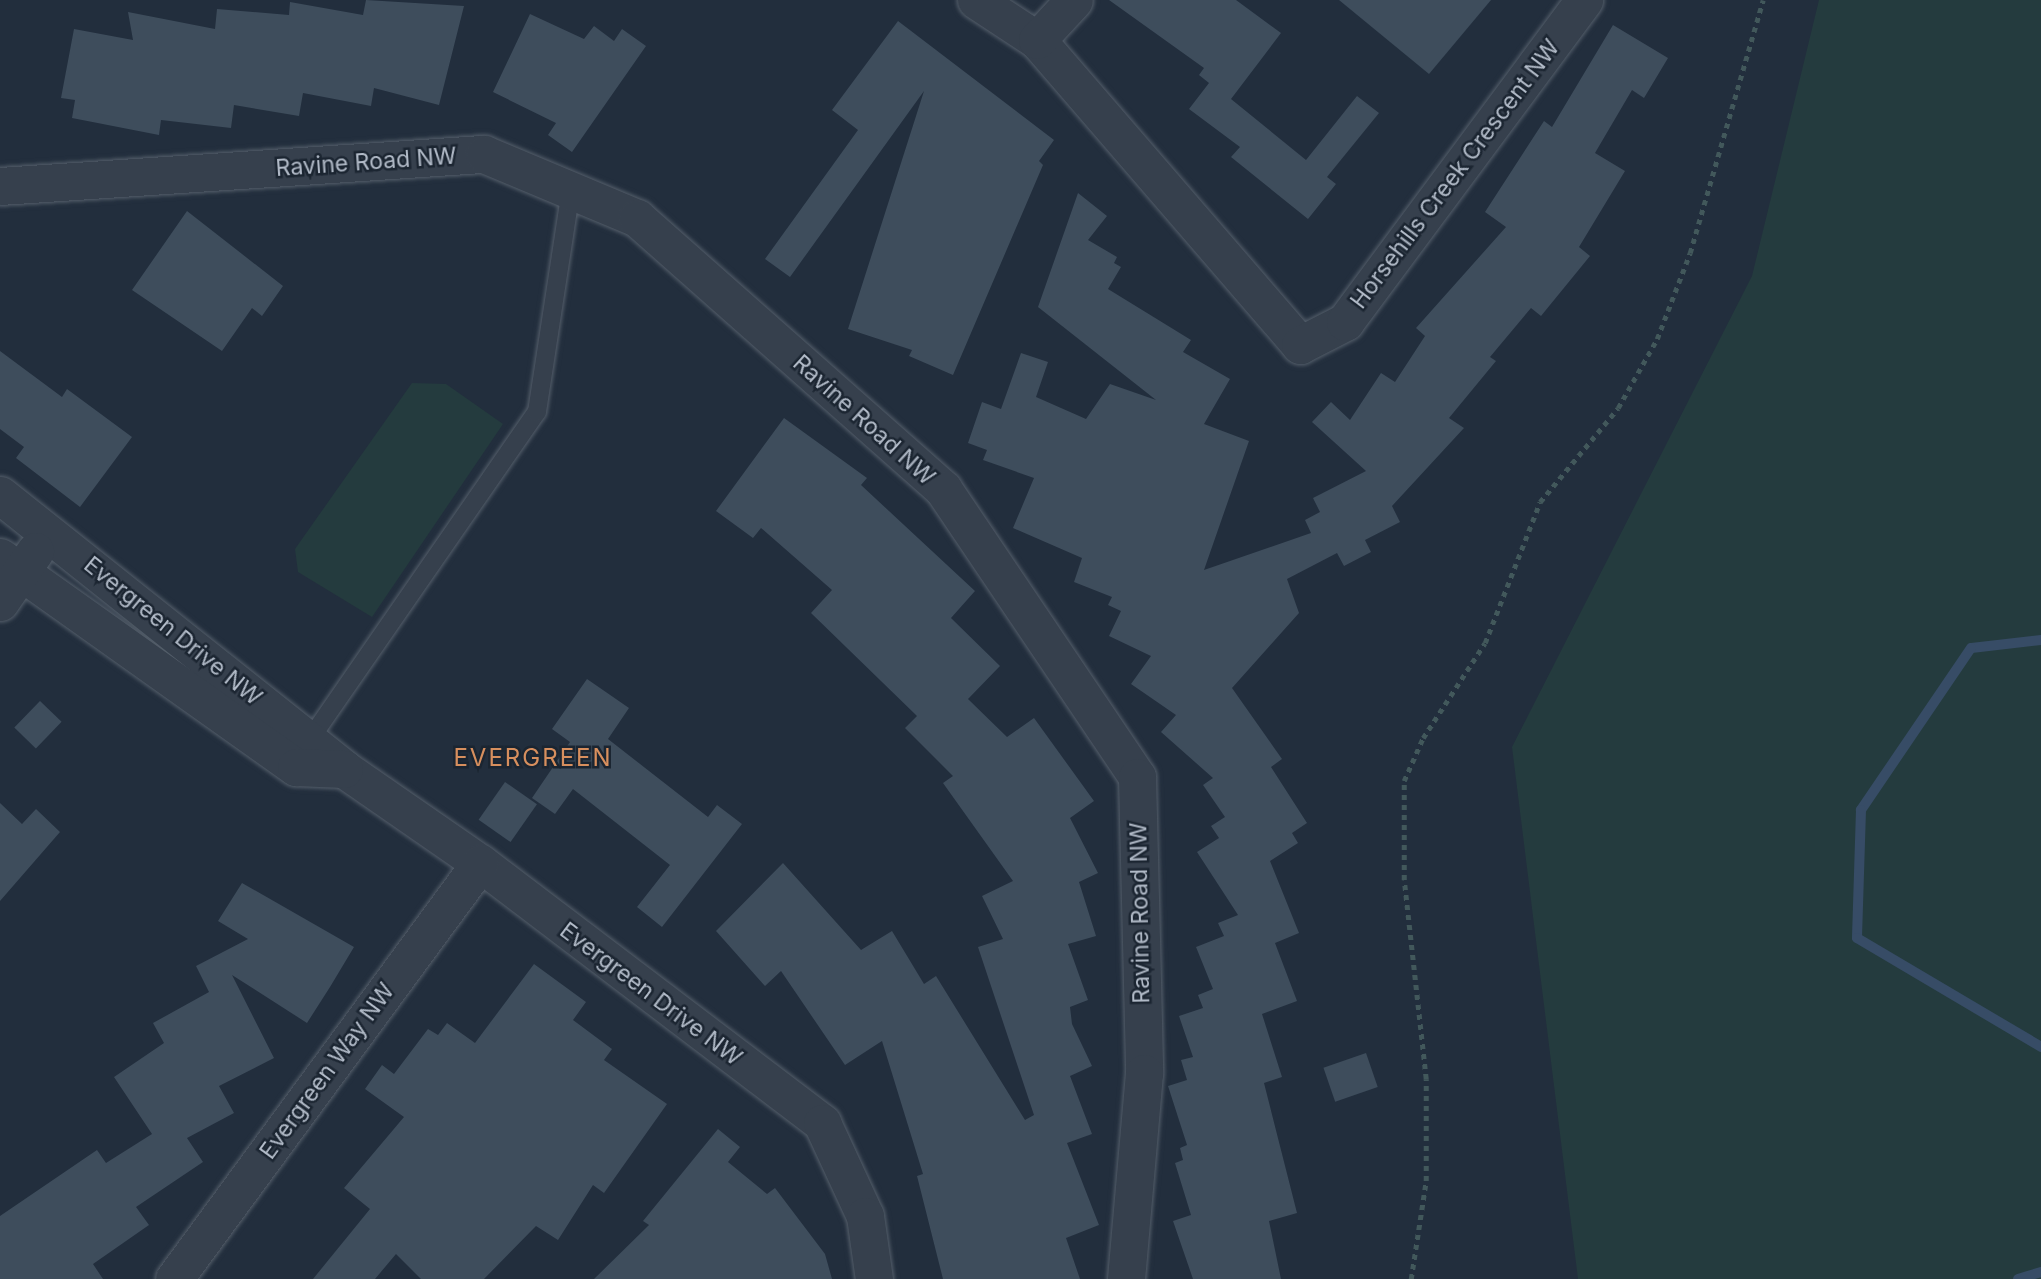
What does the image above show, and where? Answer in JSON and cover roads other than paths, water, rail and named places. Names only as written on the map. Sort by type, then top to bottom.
[{"type":"street","points":[[976,0],[1037,40],[1074,0]]},
{"type":"street","name":"Horsehills Creek Crescent NW","points":[[1037,40],[1300,345],[1345,322],[1584,0]]},
{"type":"street","name":"Ravine Road NW","points":[[0,186],[484,154],[637,218],[943,489],[1136,777],[1144,1073],[1126,1279]]},
{"type":"street","name":"Evergreen Drive NW","points":[[0,495],[48,530],[302,754]]},
{"type":"street","points":[[0,602],[11,565],[48,530]]},
{"type":"street","name":"Evergreen Drive NW","points":[[11,565],[302,754],[344,769],[480,863],[822,1123],[865,1216],[874,1279]]},
{"type":"street","name":"Evergreen Way NW","points":[[174,1279],[480,863]]},
{"type":"lane","points":[[302,754],[537,412],[571,191]]},
{"type":"waterway","points":[[2041,640],[1971,648],[1861,810],[1857,938],[2041,1047]]},
{"type":"waterway","points":[[2018,1279],[2041,1272]]},
{"type":"district","name":"EVERGREEN","points":[[533,758]]}]
